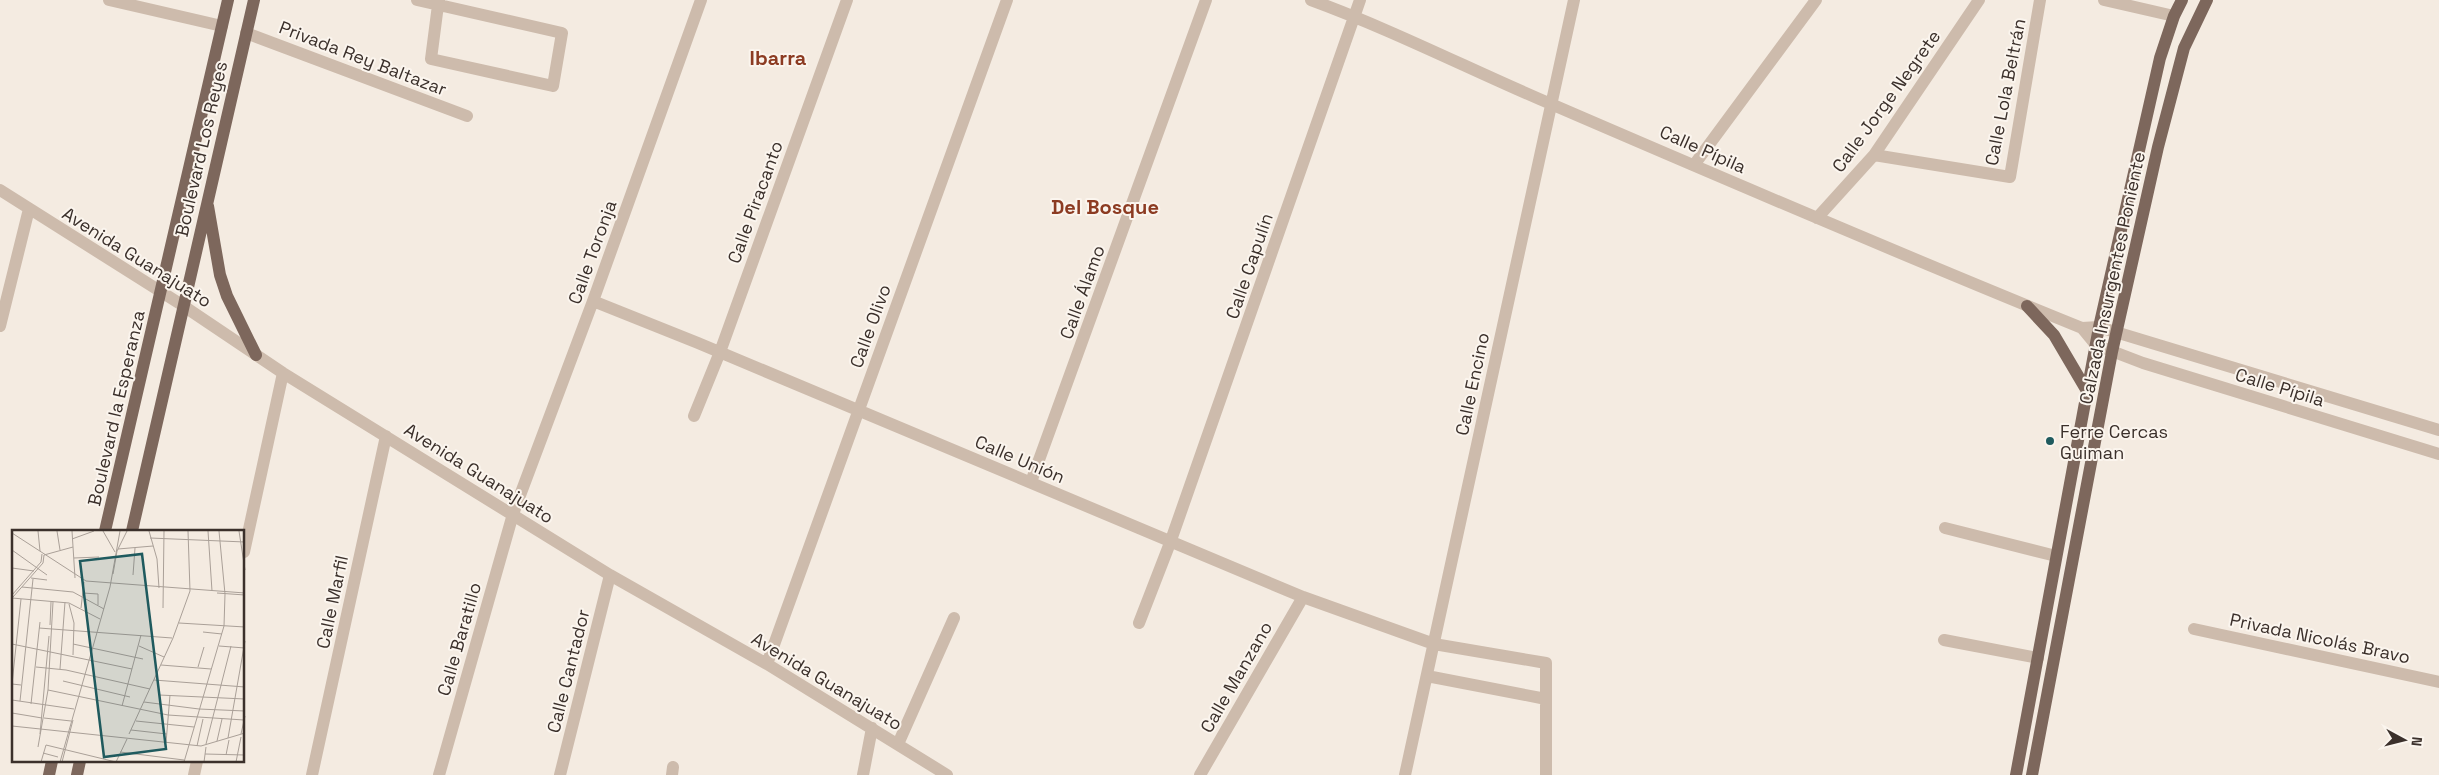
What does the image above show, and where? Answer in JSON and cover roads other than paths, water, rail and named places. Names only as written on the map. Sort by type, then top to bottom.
[{"type":"main road","name":"Boulevard Los Reyes","points":[[160,292],[228,0]]},
{"type":"main road","name":"Boulevard Los Reyes","points":[[182,305],[254,0]]},
{"type":"main road","name":"Calzada Insurgentes Poniente","points":[[2016,775],[2099,327],[2142,146],[2160,58],[2174,16],[2182,0]]},
{"type":"main road","name":"Calzada Insurgentes Poniente","points":[[2032,775],[2112,352],[2158,147],[2184,48],[2207,0]]},
{"type":"main road","points":[[2142,146],[2158,147]]},
{"type":"main road","points":[[207,199],[220,275],[227,296],[256,355]]},
{"type":"main road","name":"Boulevard la Esperanza","points":[[105,530],[160,292]]},
{"type":"main road","points":[[132,530],[182,305]]},
{"type":"main road","points":[[2027,306],[2054,335],[2087,391]]},
{"type":"main road","points":[[2077,449],[2093,454]]},
{"type":"main road","points":[[49,775],[52,762]]},
{"type":"main road","points":[[77,775],[80,762]]},
{"type":"street","points":[[109,0],[222,26]]},
{"type":"street","points":[[417,0],[439,2],[562,33],[553,86],[431,59],[439,2]]},
{"type":"street","name":"Calle Toronja","points":[[513,514],[593,302],[701,0]]},
{"type":"street","name":"Calle Piracanto","points":[[694,416],[720,352],[847,0]]},
{"type":"street","name":"Calle Olivo","points":[[767,664],[1007,0]]},
{"type":"street","name":"Calle Álamo","points":[[1031,482],[1206,0]]},
{"type":"street","name":"Calle Pípila","points":[[1312,0],[1354,16],[1551,104],[1816,218],[2082,328]]},
{"type":"street","name":"Calle Capulín","points":[[1139,623],[1170,544],[1360,0]]},
{"type":"street","name":"Calle Encino","points":[[1405,775],[1554,83],[1574,0]]},
{"type":"street","points":[[1694,164],[1816,0]]},
{"type":"street","name":"Calle Jorge Negrete","points":[[1816,218],[1874,155],[1979,0]]},
{"type":"street","name":"Calle Lola Beltrán","points":[[1874,155],[2010,177],[2040,0]]},
{"type":"street","points":[[2104,0],[2174,16]]},
{"type":"street","name":"Privada Rey Baltazar","points":[[246,33],[467,116]]},
{"type":"street","name":"Avenida Guanajuato","points":[[0,190],[182,305],[283,373],[610,575],[767,664],[947,775]]},
{"type":"street","points":[[0,326],[29,209]]},
{"type":"street","name":"Calle Unión","points":[[593,302],[720,352],[1031,482],[1170,544],[1303,598],[1434,644],[1546,663],[1546,699]]},
{"type":"street","points":[[2082,328],[2099,327]]},
{"type":"street","name":"Calle Pípila","points":[[2099,327],[2439,430]]},
{"type":"street","points":[[2082,328],[2096,345]]},
{"type":"street","name":"Calle Pípila","points":[[2096,345],[2112,352],[2439,454]]},
{"type":"street","points":[[245,547],[283,373]]},
{"type":"street","name":"Calle Marfil","points":[[312,775],[386,436]]},
{"type":"street","name":"Calle Baratillo","points":[[439,775],[513,514]]},
{"type":"street","points":[[1945,528],[2056,556]]},
{"type":"street","name":"Calle Cantador","points":[[560,775],[610,575]]},
{"type":"street","name":"Calle Manzano","points":[[1200,775],[1303,598]]},
{"type":"street","points":[[898,744],[954,618]]},
{"type":"street","name":"Privada Nicolás Bravo","points":[[2194,629],[2439,682]]},
{"type":"street","points":[[1944,640],[2038,658]]},
{"type":"street","points":[[1426,676],[1546,699],[1546,775]]},
{"type":"street","points":[[863,775],[872,728]]},
{"type":"street","points":[[194,775],[197,762]]},
{"type":"place","name":"Ferre Cercas Guiman","points":[[2050,441]]},
{"type":"district","name":"Ibarra","points":[[778,58]]},
{"type":"district","name":"Del Bosque","points":[[1105,207]]}]
